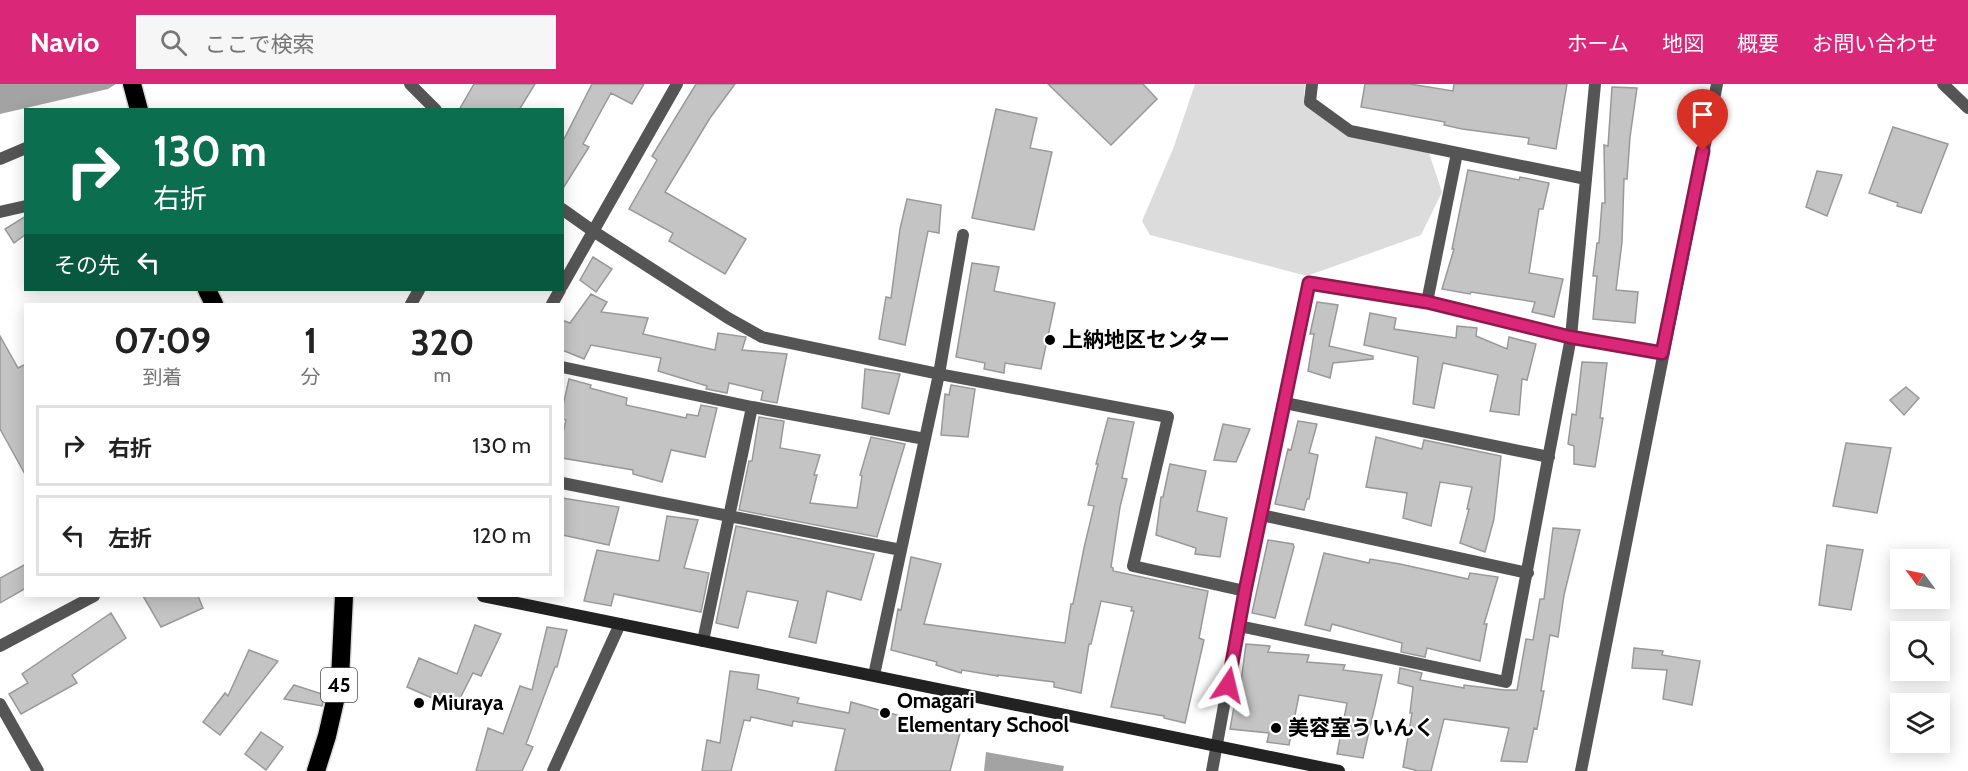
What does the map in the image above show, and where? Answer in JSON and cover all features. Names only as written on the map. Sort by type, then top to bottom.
[{"type":"highway","name":"45","points":[[316,771],[327,736],[340,679],[344,597]]},
{"type":"street","points":[[410,84],[434,108]]},
{"type":"street","points":[[564,284],[677,84]]},
{"type":"street","points":[[1312,84],[1310,102],[1350,131],[1586,179]]},
{"type":"street","points":[[1239,626],[1506,682],[1570,337],[1595,84]]},
{"type":"street","points":[[1581,771],[1717,84]]},
{"type":"street","points":[[1943,84],[1968,108]]},
{"type":"street","points":[[0,159],[24,149]]},
{"type":"street","points":[[1427,302],[1456,153]]},
{"type":"street","points":[[0,212],[24,206]]},
{"type":"street","points":[[564,210],[728,318],[762,337],[939,374],[1168,417],[1133,566],[1245,591]]},
{"type":"street","points":[[874,675],[926,439],[963,235]]},
{"type":"street","points":[[1212,771],[1245,591],[1309,283],[1427,302],[1570,337],[1662,353]]},
{"type":"street","points":[[564,367],[752,407],[926,439]]},
{"type":"street","points":[[1285,403],[1549,457]]},
{"type":"street","points":[[703,641],[752,407]]},
{"type":"street","points":[[564,483],[901,550]]},
{"type":"street","points":[[1261,515],[1528,573]]},
{"type":"street","points":[[0,646],[92,597]]},
{"type":"street","points":[[488,597],[1339,771]]},
{"type":"street","points":[[553,771],[620,624]]},
{"type":"street","points":[[0,704],[38,771]]},
{"type":"shaded area","points":[[0,84],[116,84],[108,89],[0,114]]},
{"type":"shaded area","points":[[1195,84],[1305,84],[1304,96],[1347,136],[1429,153],[1442,192],[1421,235],[1307,276],[1150,235],[1142,221],[1173,149]]},
{"type":"shaded area","points":[[986,752],[1064,766],[1063,771],[984,771]]},
{"type":"building","points":[[474,84],[535,84],[520,108],[460,108]]},
{"type":"building","points":[[592,84],[644,84],[632,104],[611,93],[583,144],[589,147],[564,187],[564,139]]},
{"type":"building","points":[[696,84],[735,84],[710,118],[665,192],[746,239],[725,274],[669,241],[673,233],[629,209],[657,160],[652,156]]},
{"type":"building","points":[[1048,84],[1143,84],[1157,99],[1111,145]]},
{"type":"building","points":[[1365,84],[1410,84],[1453,91],[1454,84],[1567,84],[1556,149],[1528,144],[1529,138],[1462,129],[1444,125],[1445,122],[1361,107]]},
{"type":"building","points":[[1612,87],[1637,88],[1627,179],[1624,179],[1622,242],[1616,290],[1638,292],[1635,323],[1593,319],[1597,276],[1593,276],[1597,243],[1599,243],[1602,203],[1605,203],[1604,145],[1608,146]]},
{"type":"building","points":[[996,109],[1037,118],[1030,148],[1052,152],[1034,230],[972,218]]},
{"type":"building","points":[[1893,127],[1948,144],[1921,213],[1897,206],[1898,203],[1869,193]]},
{"type":"building","points":[[1468,170],[1549,183],[1543,209],[1539,209],[1529,273],[1563,279],[1554,317],[1532,312],[1535,302],[1442,289],[1454,249],[1452,249]]},
{"type":"building","points":[[1817,171],[1842,175],[1827,216],[1806,207]]},
{"type":"building","points":[[907,199],[941,205],[939,233],[928,231],[905,345],[879,339],[886,297],[891,298],[900,229]]},
{"type":"building","points":[[24,217],[24,236],[14,243],[5,229]]},
{"type":"building","points":[[593,257],[612,269],[596,292],[580,280]]},
{"type":"building","points":[[972,263],[999,267],[994,291],[1055,303],[1041,369],[1005,363],[1004,373],[984,369],[985,363],[956,357]]},
{"type":"building","points":[[591,294],[607,302],[601,312],[648,318],[643,334],[715,350],[718,333],[746,337],[742,350],[787,354],[777,403],[761,400],[763,391],[729,383],[727,393],[706,389],[707,386],[658,371],[661,358],[591,345],[584,359],[564,351],[564,321],[570,323]]},
{"type":"building","points":[[1317,302],[1338,305],[1329,346],[1373,356],[1373,359],[1333,363],[1330,378],[1308,371],[1314,334],[1310,334]]},
{"type":"building","points":[[1370,313],[1396,318],[1394,329],[1456,338],[1457,326],[1477,328],[1476,336],[1507,349],[1509,337],[1536,344],[1527,380],[1522,379],[1519,415],[1490,411],[1498,375],[1443,363],[1434,408],[1413,404],[1418,357],[1364,345]]},
{"type":"building","points":[[0,336],[18,368],[24,365],[24,472],[0,429]]},
{"type":"building","points":[[1582,362],[1607,363],[1600,418],[1603,418],[1595,467],[1574,464],[1574,446],[1568,444],[1572,414],[1576,415]]},
{"type":"building","points":[[865,369],[900,374],[889,414],[862,408]]},
{"type":"building","points":[[569,379],[591,385],[590,388],[627,398],[626,405],[686,418],[687,414],[698,416],[701,405],[717,408],[705,457],[671,450],[662,482],[633,474],[633,470],[564,458],[566,420],[564,420],[564,401]]},
{"type":"building","points":[[951,385],[975,389],[968,437],[941,435],[945,394],[949,395]]},
{"type":"building","points":[[1906,387],[1919,398],[1904,415],[1890,400]]},
{"type":"building","points":[[759,417],[784,421],[780,448],[820,455],[810,503],[857,508],[862,476],[860,475],[871,437],[905,444],[877,537],[739,510],[749,461],[752,461]]},
{"type":"building","points":[[1108,418],[1134,422],[1122,478],[1127,479],[1120,507],[1111,567],[1113,571],[1208,591],[1199,638],[1204,640],[1185,723],[1164,718],[1164,716],[1111,707],[1134,611],[1131,611],[1132,607],[1101,601],[1091,644],[1089,644],[1081,693],[1054,687],[1054,682],[962,670],[961,673],[936,665],[937,662],[891,650],[911,557],[941,564],[924,624],[1065,643],[1071,604],[1073,604],[1094,506],[1088,505]]},
{"type":"building","points":[[1298,421],[1317,424],[1309,453],[1318,455],[1309,499],[1307,499],[1304,510],[1275,504],[1288,449],[1291,450]]},
{"type":"building","points":[[1223,424],[1250,429],[1236,462],[1214,460]]},
{"type":"building","points":[[1376,437],[1422,449],[1424,440],[1501,456],[1494,519],[1485,552],[1460,543],[1472,487],[1440,482],[1431,526],[1403,518],[1407,493],[1366,487]]},
{"type":"building","points":[[1846,443],[1891,448],[1877,513],[1833,506]]},
{"type":"building","points":[[1170,464],[1206,471],[1197,511],[1227,518],[1220,557],[1195,554],[1196,548],[1156,535],[1161,497],[1163,497]]},
{"type":"building","points":[[564,498],[619,507],[609,545],[564,535]]},
{"type":"building","points":[[667,516],[698,520],[684,568],[709,573],[701,612],[614,594],[611,606],[584,601],[597,550],[659,561]]},
{"type":"building","points":[[736,526],[874,554],[861,600],[827,591],[816,643],[789,637],[798,601],[747,591],[738,628],[716,623]]},
{"type":"building","points":[[1553,528],[1580,530],[1564,595],[1558,637],[1550,635],[1541,691],[1544,691],[1537,729],[1534,728],[1527,762],[1501,761],[1509,728],[1444,719],[1431,771],[1418,771],[1403,767],[1412,713],[1410,713],[1413,687],[1398,683],[1400,668],[1422,673],[1420,680],[1464,688],[1464,685],[1517,690],[1526,639],[1533,640],[1540,599],[1544,599]]},
{"type":"building","points":[[1268,540],[1293,544],[1294,547],[1275,618],[1252,613]]},
{"type":"building","points":[[1827,545],[1863,550],[1851,610],[1819,605]]},
{"type":"building","points":[[1324,553],[1369,563],[1370,559],[1400,564],[1468,579],[1470,573],[1498,577],[1484,624],[1487,624],[1480,661],[1427,648],[1425,657],[1401,652],[1402,643],[1332,624],[1330,631],[1305,625]]},
{"type":"building","points":[[24,565],[24,589],[0,603],[0,578]]},
{"type":"building","points":[[144,597],[198,597],[203,608],[161,627]]},
{"type":"building","points":[[111,613],[126,638],[72,675],[77,683],[21,714],[9,694],[28,683],[22,674]]},
{"type":"building","points":[[475,625],[501,634],[481,676],[473,673],[455,708],[407,687],[419,658],[457,674]]},
{"type":"building","points":[[547,627],[567,630],[557,667],[555,667],[526,744],[533,747],[522,771],[476,771],[488,728],[503,734],[520,686],[532,690]]},
{"type":"building","points":[[1246,644],[1270,646],[1268,652],[1309,655],[1307,662],[1345,665],[1343,670],[1382,675],[1363,758],[1337,754],[1347,703],[1299,695],[1289,745],[1267,742],[1269,733],[1230,729],[1237,690],[1240,690]]},
{"type":"building","points":[[1634,648],[1663,651],[1662,655],[1700,661],[1692,705],[1663,699],[1667,670],[1632,668]]},
{"type":"building","points":[[249,650],[278,661],[220,735],[203,722],[225,693],[228,696]]},
{"type":"building","points":[[730,671],[759,675],[757,689],[799,698],[797,703],[849,713],[851,702],[960,733],[950,771],[835,771],[845,729],[793,721],[792,726],[751,717],[750,721],[744,720],[731,771],[702,771],[707,740],[720,743]]},
{"type":"building","points":[[294,685],[325,695],[322,706],[284,699]]},
{"type":"building","points":[[261,732],[283,747],[266,770],[245,754]]},
{"type":"place","name":"上納地区センター","points":[[1050,340]]},
{"type":"place","name":"Miuraya","points":[[419,703]]},
{"type":"place","name":"Omagari Elementary School","points":[[885,713]]},
{"type":"place","name":"美容室ういんく","points":[[1276,728]]},
{"type":"route","points":[[1228,685],[1245,591],[1309,283],[1427,302],[1570,337],[1662,353],[1703,151]]}]
